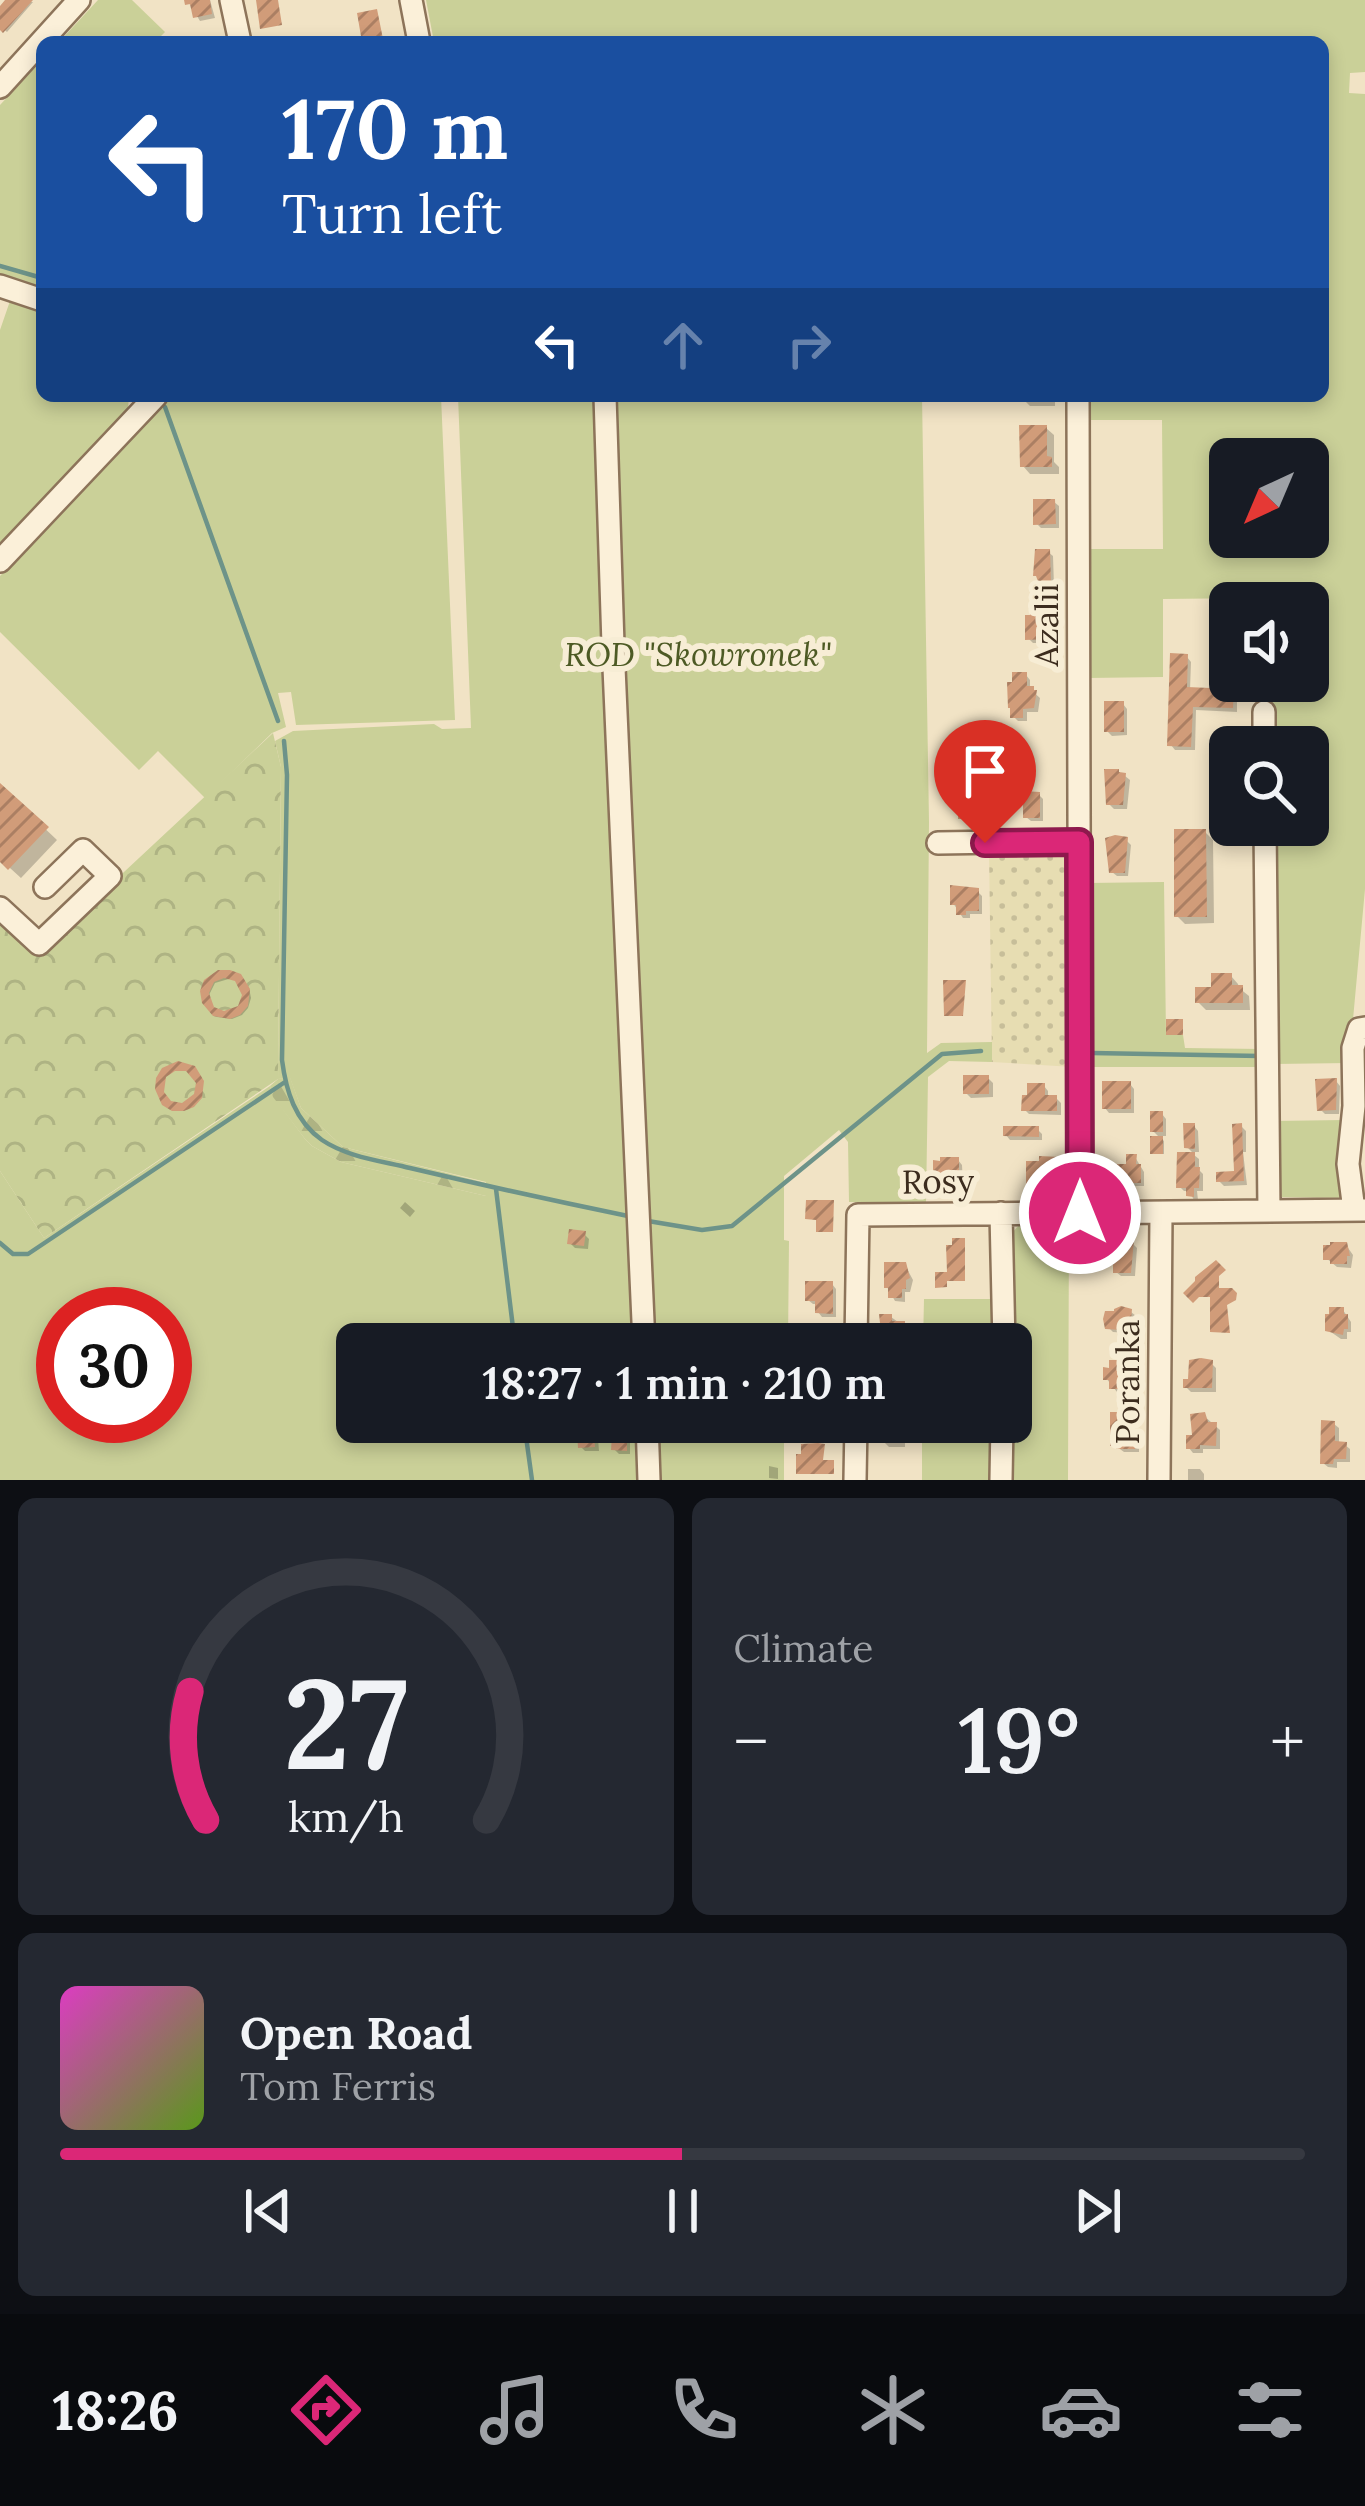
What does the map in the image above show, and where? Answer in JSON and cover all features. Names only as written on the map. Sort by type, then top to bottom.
[{"type":"street","points":[[47,36],[80,0]]},
{"type":"street","points":[[231,0],[238,36]]},
{"type":"street","points":[[412,0],[418,36]]},
{"type":"street","points":[[0,87],[36,48]]},
{"type":"street","points":[[0,286],[36,297]]},
{"type":"street","points":[[0,561],[146,402]]},
{"type":"street","points":[[605,402],[643,1323]]},
{"type":"street","name":"Azalii","points":[[1078,402],[1080,1213]]},
{"type":"street","points":[[1264,712],[1264,726]]},
{"type":"street","points":[[938,843],[1079,842]]},
{"type":"street","points":[[1265,846],[1269,1211]]},
{"type":"street","points":[[0,908],[38,944],[110,876],[83,850],[46,887]]},
{"type":"street","points":[[1359,1210],[1348,1164],[1354,1121],[1353,1048],[1359,1029],[1365,1028]]},
{"type":"street","name":"Rosy","points":[[856,1323],[857,1215],[1359,1210]]},
{"type":"street","points":[[1001,1213],[1004,1323]]},
{"type":"street","name":"Poranka","points":[[1159,1480],[1161,1213]]},
{"type":"street","points":[[647,1443],[649,1480]]},
{"type":"street","points":[[855,1480],[856,1443]]},
{"type":"street","points":[[1001,1480],[1002,1443]]},
{"type":"shaded area","points":[[989,851],[1070,852],[1073,1067],[992,1062]]},
{"type":"green space","points":[[98,0],[132,0],[165,32],[161,36],[65,36]]},
{"type":"green space","points":[[426,0],[1365,0],[1365,72],[1350,73],[1349,93],[1365,94],[1365,889],[1349,1063],[1275,1064],[1271,846],[1329,846],[1329,726],[1263,726],[1257,709],[1257,702],[1329,702],[1329,582],[1209,582],[1209,599],[1163,599],[1163,677],[1088,678],[1086,549],[1163,549],[1162,420],[1085,420],[1085,402],[1329,402],[1329,36],[433,36]]},
{"type":"green space","points":[[36,66],[36,292],[0,279],[0,105]]},
{"type":"green space","points":[[10,301],[36,308],[36,402],[129,402],[128,409],[0,547],[0,330]]},
{"type":"green space","points":[[163,402],[441,402],[455,720],[296,725],[291,692],[278,693],[286,727],[272,733],[205,798],[158,751],[139,770],[0,632],[0,576]]},
{"type":"green space","name":"ROD \"Skowronek\"","points":[[458,402],[922,402],[929,822],[927,1053],[941,1043],[992,1042],[992,1062],[949,1061],[928,1077],[926,1203],[849,1202],[848,1142],[839,1130],[784,1176],[788,1323],[336,1323],[336,1443],[784,1443],[784,1480],[0,1480],[0,1171],[44,1238],[270,1086],[305,1139],[341,1162],[486,1196],[486,1182],[343,1147],[301,1108],[290,1078],[278,1079],[281,767],[275,741],[293,731],[434,724],[442,729],[471,728]]},
{"type":"green space","points":[[273,733],[281,767],[278,1079],[44,1238],[0,1171],[0,922],[35,955]]},
{"type":"green space","points":[[1164,882],[1166,1035],[1183,1035],[1185,1048],[1261,1049],[1262,1071],[1257,1067],[1086,1067],[1088,883]]},
{"type":"green space","points":[[290,1077],[301,1108],[343,1147],[487,1183],[486,1196],[341,1162],[312,1146],[273,1097],[270,1086]]},
{"type":"green space","points":[[1344,1120],[1346,1198],[1279,1197],[1274,1121]]},
{"type":"green space","points":[[1021,1223],[1069,1223],[1068,1480],[1009,1480],[1010,1443],[1032,1443],[1032,1323],[1010,1323],[1010,1235]]},
{"type":"green space","points":[[924,1299],[991,1299],[991,1323],[923,1323]]},
{"type":"green space","points":[[922,1443],[990,1443],[990,1480],[922,1480]]},
{"type":"building","points":[[5,0],[33,0],[3,33],[0,6]]},
{"type":"building","points":[[184,0],[210,0],[212,14],[193,18]]},
{"type":"building","points":[[256,0],[278,0],[282,25],[260,29]]},
{"type":"building","points":[[377,9],[382,36],[361,36],[357,13]]},
{"type":"building","points":[[1019,425],[1047,425],[1047,456],[1052,457],[1052,467],[1020,467]]},
{"type":"building","points":[[1033,499],[1055,499],[1056,524],[1033,525]]},
{"type":"building","points":[[1035,549],[1050,549],[1051,582],[1039,584],[1033,576]]},
{"type":"building","points":[[1030,606],[1046,606],[1051,639],[1025,640],[1025,615],[1030,615]]},
{"type":"building","points":[[1170,653],[1188,654],[1187,687],[1209,688],[1209,702],[1233,702],[1233,708],[1193,707],[1191,747],[1167,746]]},
{"type":"building","points":[[1012,672],[1027,672],[1027,686],[1037,690],[1034,708],[1023,709],[1023,718],[1010,718],[1007,682],[1012,682]]},
{"type":"building","points":[[1104,701],[1124,701],[1124,732],[1104,732]]},
{"type":"building","points":[[1104,769],[1126,773],[1123,805],[1106,805]]},
{"type":"building","points":[[0,783],[49,827],[8,870],[0,862]]},
{"type":"building","points":[[975,787],[983,819],[958,819],[958,788]]},
{"type":"building","points":[[1023,791],[1040,792],[1040,818],[1023,818]]},
{"type":"building","points":[[1174,829],[1206,829],[1207,917],[1174,917]]},
{"type":"building","points":[[1128,837],[1125,873],[1109,873],[1105,838]]},
{"type":"building","points":[[950,885],[979,888],[979,911],[956,915],[956,905],[950,905]]},
{"type":"building","points":[[218,970],[241,974],[250,989],[248,1006],[230,1019],[213,1016],[202,1003],[204,980]],"holes":[[[235,981],[242,995],[238,1006],[224,1011],[214,1007],[209,993],[214,982]]]},
{"type":"building","points":[[1211,973],[1232,973],[1232,985],[1243,985],[1243,1003],[1195,1003],[1195,987],[1211,987]]},
{"type":"building","points":[[943,980],[966,980],[963,1016],[944,1016]]},
{"type":"building","points":[[1166,1019],[1183,1019],[1183,1035],[1166,1035]]},
{"type":"building","points":[[178,1061],[195,1066],[204,1081],[202,1098],[194,1107],[172,1111],[162,1105],[155,1089],[162,1068]],"holes":[[[186,1071],[196,1083],[194,1094],[182,1103],[171,1101],[164,1092],[166,1077]]]},
{"type":"building","points":[[963,1075],[989,1075],[989,1094],[963,1094]]},
{"type":"building","points":[[1337,1078],[1336,1110],[1317,1111],[1315,1079]]},
{"type":"building","points":[[1102,1081],[1131,1081],[1131,1109],[1102,1109]]},
{"type":"building","points":[[1027,1083],[1045,1083],[1045,1095],[1057,1095],[1057,1111],[1021,1111]]},
{"type":"building","points":[[1150,1111],[1163,1111],[1163,1132],[1150,1132]]},
{"type":"building","points":[[1183,1123],[1195,1123],[1195,1149],[1184,1148]]},
{"type":"building","points":[[1242,1123],[1244,1181],[1216,1182],[1216,1172],[1234,1171],[1232,1124]]},
{"type":"building","points":[[1003,1126],[1039,1126],[1039,1137],[1003,1136]]},
{"type":"building","points":[[1150,1136],[1163,1136],[1163,1154],[1150,1154]]},
{"type":"building","points":[[1177,1152],[1195,1152],[1195,1167],[1200,1167],[1194,1197],[1186,1196],[1186,1188],[1176,1188]]},
{"type":"building","points":[[1126,1154],[1137,1154],[1141,1183],[1117,1183],[1117,1164],[1126,1164]]},
{"type":"building","points":[[1039,1156],[1060,1157],[1060,1191],[1045,1191],[1045,1182],[1026,1184],[1026,1161],[1039,1161]]},
{"type":"building","points":[[940,1157],[959,1157],[959,1182],[941,1179],[941,1184],[933,1184],[933,1160],[940,1161]]},
{"type":"building","points":[[806,1200],[834,1200],[833,1232],[816,1232],[816,1220],[805,1219]]},
{"type":"building","points":[[569,1229],[586,1231],[584,1246],[567,1244]]},
{"type":"building","points":[[952,1238],[965,1238],[965,1281],[947,1281],[947,1287],[935,1288],[935,1272],[947,1272],[946,1245],[952,1245]]},
{"type":"building","points":[[1113,1240],[1134,1240],[1131,1273],[1113,1273]]},
{"type":"building","points":[[1347,1242],[1347,1264],[1323,1260],[1323,1245]]},
{"type":"building","points":[[1216,1260],[1226,1270],[1219,1276],[1219,1288],[1237,1293],[1236,1300],[1227,1305],[1230,1333],[1210,1332],[1210,1297],[1199,1297],[1193,1303],[1183,1293]]},
{"type":"building","points":[[884,1262],[906,1262],[910,1278],[902,1298],[888,1298]]},
{"type":"building","points":[[805,1281],[833,1281],[833,1314],[815,1313],[815,1301],[805,1301]]},
{"type":"building","points":[[1121,1306],[1132,1309],[1131,1321],[1138,1321],[1138,1331],[1105,1329],[1105,1311]]},
{"type":"building","points":[[1329,1307],[1344,1307],[1348,1314],[1343,1335],[1325,1331]]},
{"type":"building","points":[[879,1314],[905,1321],[905,1323],[880,1323]]},
{"type":"building","points":[[1109,1360],[1133,1360],[1137,1389],[1109,1389],[1103,1367],[1109,1368]]},
{"type":"building","points":[[1189,1360],[1213,1360],[1212,1388],[1183,1388]]},
{"type":"building","points":[[1110,1412],[1133,1412],[1135,1449],[1110,1446]]},
{"type":"building","points":[[1205,1412],[1208,1422],[1217,1422],[1216,1446],[1186,1449],[1186,1435],[1192,1435],[1190,1414]]},
{"type":"building","points":[[1321,1420],[1335,1421],[1335,1441],[1347,1442],[1346,1459],[1320,1464]]},
{"type":"building","points":[[611,1443],[627,1443],[627,1451],[611,1450]]},
{"type":"building","points":[[801,1444],[825,1444],[823,1460],[834,1460],[834,1474],[796,1474]]},
{"type":"waterway","points":[[0,266],[36,276]]},
{"type":"waterway","points":[[165,407],[278,721]]},
{"type":"waterway","points":[[284,741],[282,1060],[289,1094],[305,1124],[332,1146],[365,1158],[628,1216]]},
{"type":"waterway","points":[[648,1221],[702,1230],[732,1226],[942,1054],[981,1051]]},
{"type":"waterway","points":[[1092,1053],[1260,1056]]},
{"type":"waterway","points":[[0,1243],[13,1254],[28,1254],[285,1082]]},
{"type":"waterway","points":[[496,1189],[512,1323]]},
{"type":"waterway","points":[[527,1443],[532,1480]]},
{"type":"route","points":[[985,843],[1079,842],[1080,1213]]}]
